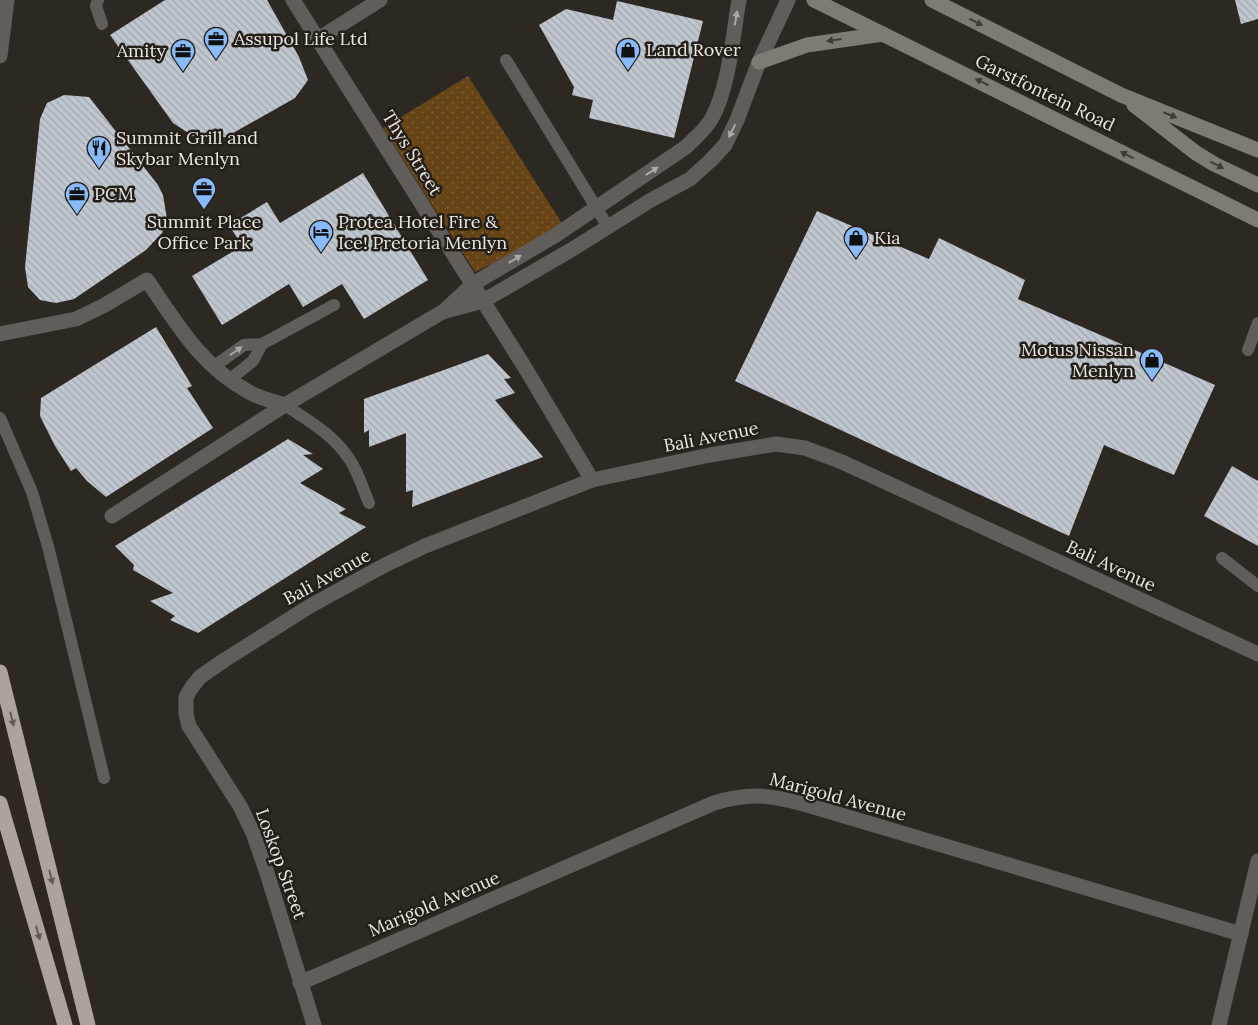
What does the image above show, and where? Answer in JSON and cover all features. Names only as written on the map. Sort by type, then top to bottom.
[{"type":"highway","points":[[0,672],[88,1025]]},
{"type":"highway","points":[[0,803],[65,1025]]},
{"type":"main road","name":"Garstfontein Road","points":[[814,0],[1258,220]]},
{"type":"main road","name":"Garstfontein Road","points":[[932,0],[1121,95],[1258,150]]},
{"type":"main road","points":[[759,62],[807,45],[883,34]]},
{"type":"main road","points":[[1121,95],[1196,153],[1214,164],[1258,185]]},
{"type":"street","points":[[0,56],[7,0]]},
{"type":"street","name":"Thys Street","points":[[292,0],[473,284],[592,480]]},
{"type":"street","points":[[318,39],[380,0]]},
{"type":"street","points":[[112,516],[284,405],[444,311],[473,284],[556,234],[686,147],[699,135],[711,119],[720,100],[730,57],[739,0]]},
{"type":"street","points":[[444,311],[483,301],[651,200],[690,179],[725,145],[737,120],[759,62],[788,0]]},
{"type":"street","points":[[0,334],[76,319],[103,306],[147,280],[202,357],[229,380],[250,393],[284,405]]},
{"type":"street","name":"Bali Avenue","points":[[186,697],[200,677],[310,606],[385,565],[425,546],[592,480],[755,446],[776,444],[805,448],[842,462],[1258,654]]},
{"type":"street","name":"Loskop Street","points":[[186,697],[186,714],[189,726],[240,806],[253,833],[314,1025]]},
{"type":"street","name":"Marigold Avenue","points":[[300,983],[714,804],[734,797],[760,795],[814,807],[1241,934]]},
{"type":"street","points":[[1219,1025],[1258,861]]},
{"type":"lane","points":[[98,0],[96,6],[102,24]]},
{"type":"lane","points":[[506,60],[608,227]]},
{"type":"lane","points":[[213,367],[244,345],[262,344],[334,305]]},
{"type":"lane","points":[[1248,350],[1258,323]]},
{"type":"lane","points":[[229,380],[253,361],[262,344]]},
{"type":"lane","points":[[284,405],[337,442],[351,461],[369,503]]},
{"type":"lane","points":[[0,418],[32,492],[49,550],[104,778]]},
{"type":"lane","points":[[1222,558],[1258,586]]},
{"type":"shaded area","points":[[468,76],[565,228],[475,272],[383,128]]},
{"type":"building","points":[[165,0],[267,0],[299,57],[308,80],[295,98],[226,137],[199,140],[173,123],[110,35]]},
{"type":"building","points":[[1235,0],[1258,0],[1258,19],[1241,24]]},
{"type":"building","name":"Land Rover","points":[[617,1],[703,21],[674,138],[589,118],[593,100],[572,95],[574,87],[539,25],[566,9],[613,20]]},
{"type":"building","points":[[64,95],[89,97],[158,185],[163,195],[167,219],[162,233],[146,250],[74,299],[56,303],[40,300],[28,287],[25,267],[40,119],[47,103]]},
{"type":"building","name":"Protea Hotel Fire & Ice! Pretoria Menlyn","points":[[363,173],[428,280],[364,319],[342,284],[303,307],[289,284],[222,325],[192,276],[242,246],[229,225],[267,202],[280,223]]},
{"type":"building","points":[[817,211],[929,259],[939,238],[1025,280],[1018,299],[1215,385],[1174,475],[1104,445],[1069,536],[735,381]]},
{"type":"building","points":[[156,327],[192,386],[187,388],[213,428],[106,497],[87,481],[76,468],[71,471],[55,446],[40,416],[41,398]]},
{"type":"building","points":[[488,354],[511,378],[504,379],[515,393],[495,400],[543,457],[412,507],[413,490],[406,492],[406,433],[369,447],[369,430],[364,433],[364,399]]},
{"type":"building","points":[[288,439],[313,454],[303,455],[323,469],[300,483],[346,509],[339,513],[366,527],[198,633],[170,620],[175,616],[150,601],[173,593],[133,570],[134,565],[115,546]]},
{"type":"building","points":[[1232,466],[1258,481],[1258,546],[1204,516]]},
{"type":"place","name":"Assupol Life Ltd","points":[[216,60]]},
{"type":"place","name":"Land Rover","points":[[628,71]]},
{"type":"place","name":"Amity","points":[[183,72]]},
{"type":"place","name":"Summit Grill and Skybar Menlyn","points":[[99,169]]},
{"type":"place","name":"Summit Place Office Park","points":[[204,210]]},
{"type":"place","name":"PCM","points":[[77,215]]},
{"type":"place","name":"Protea Hotel Fire & Ice! Pretoria Menlyn","points":[[321,253]]},
{"type":"place","name":"Kia","points":[[856,259]]},
{"type":"place","name":"Motus Nissan Menlyn","points":[[1152,381]]}]
